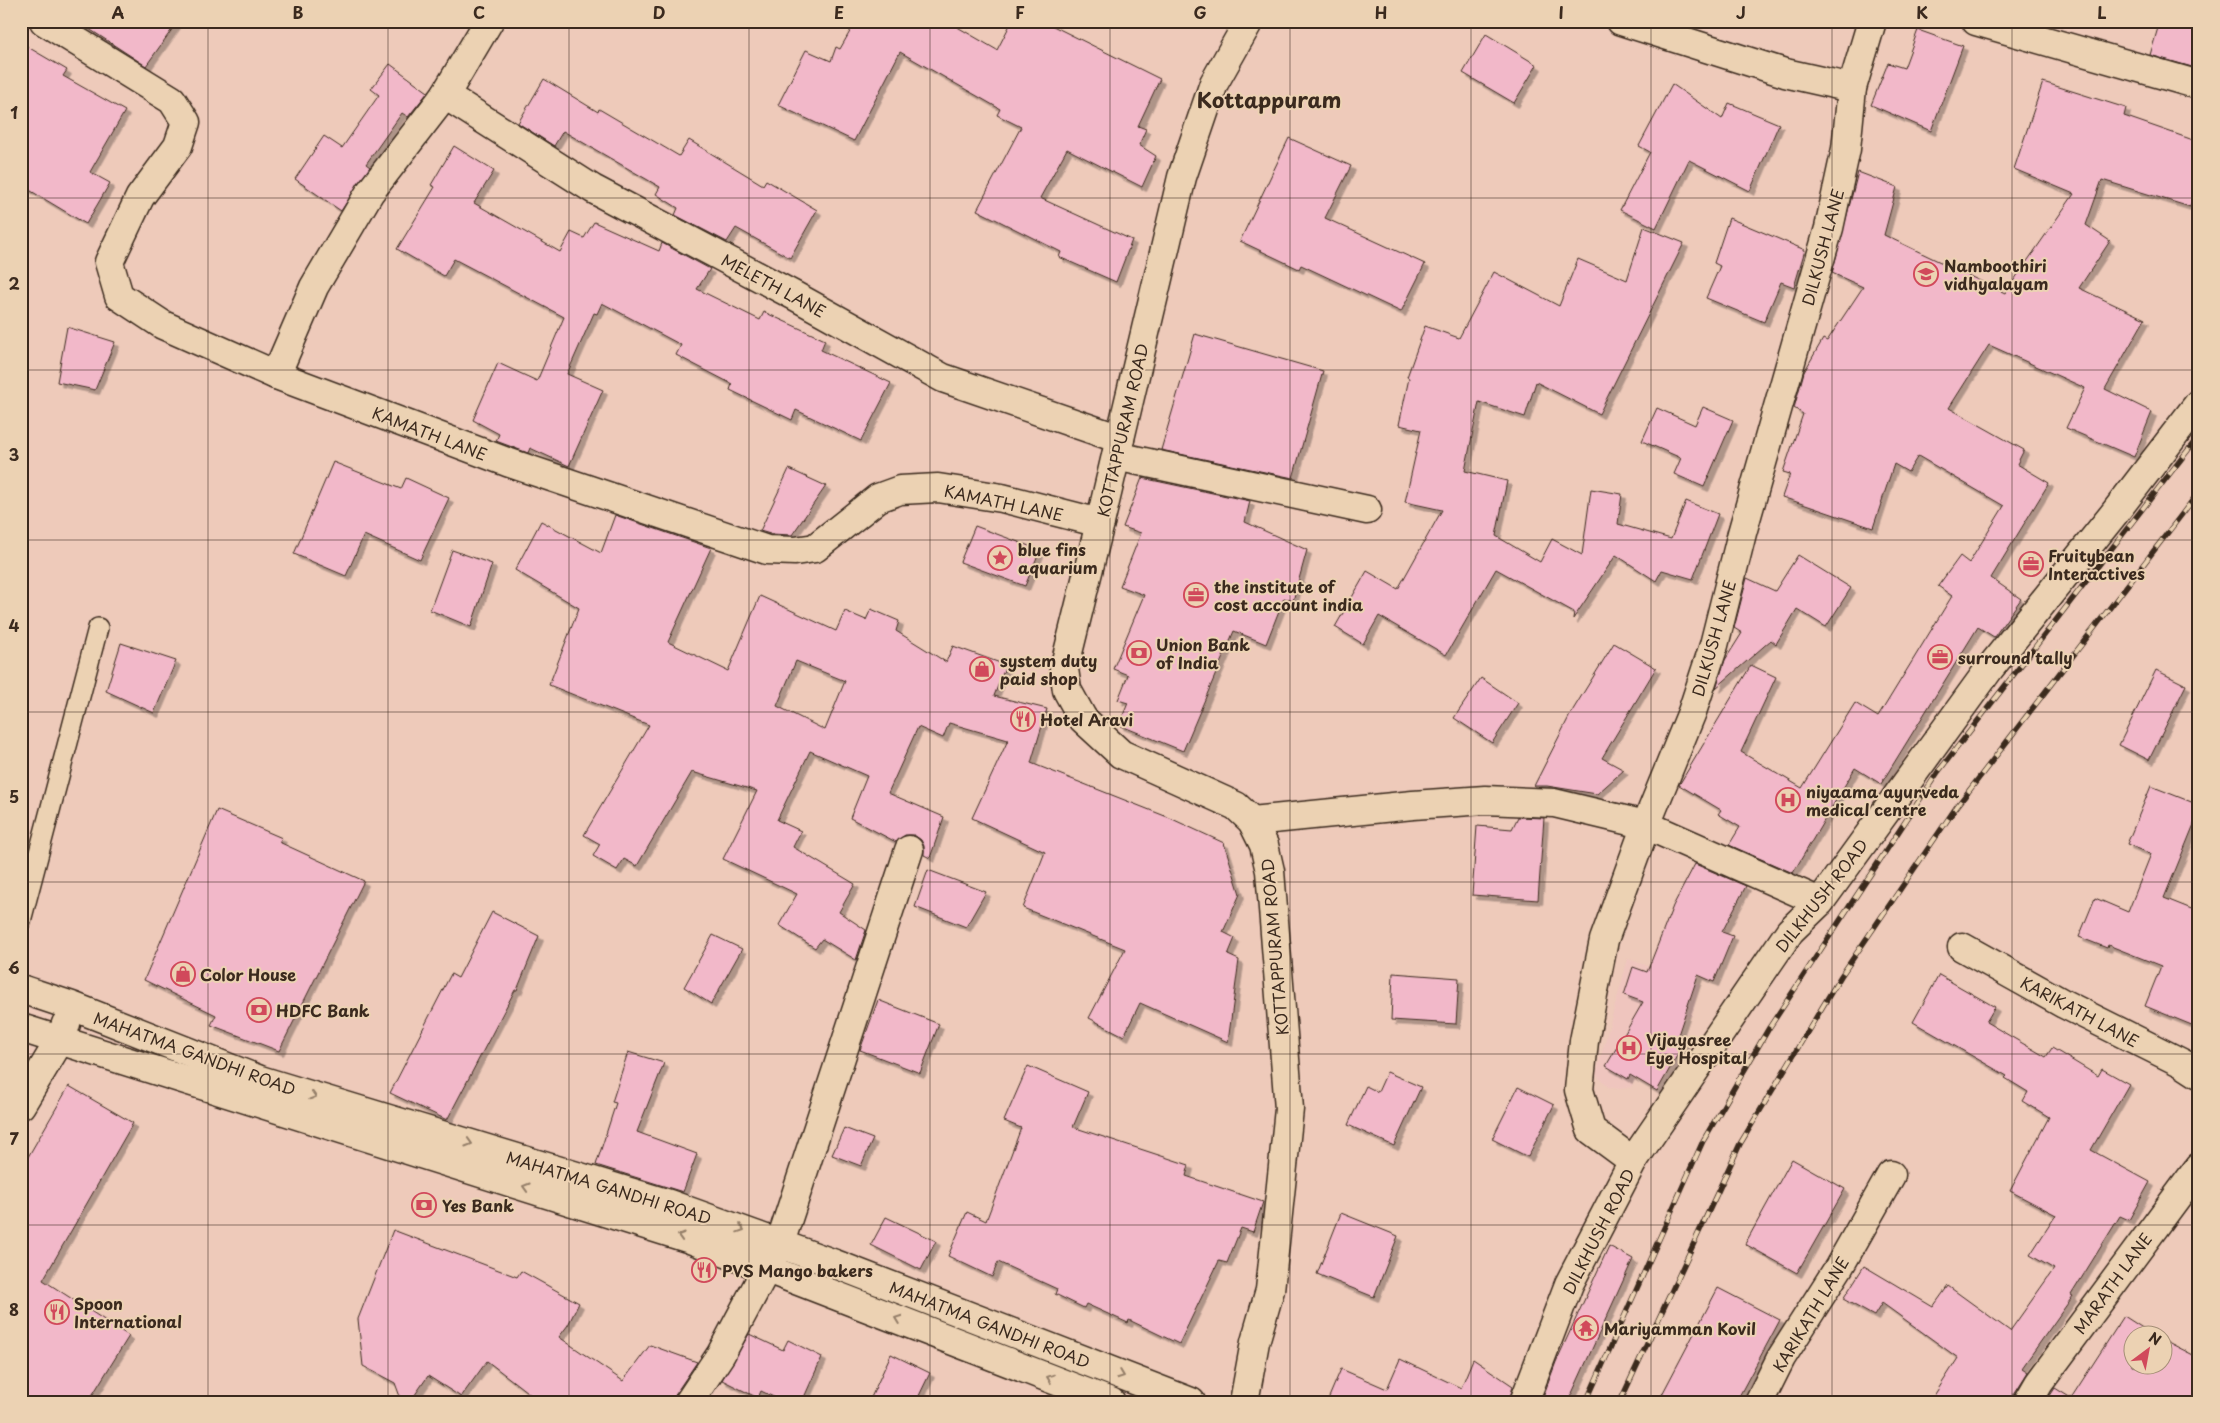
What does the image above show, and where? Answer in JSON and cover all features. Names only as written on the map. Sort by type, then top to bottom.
[{"type":"street","name":"KAMATH LANE","points":[[44,21],[172,100],[186,122],[178,146],[140,197],[109,262],[119,296],[163,325],[276,374],[506,462],[767,550],[795,551],[815,548],[878,498],[900,490],[938,488],[1002,498],[1100,524]]},
{"type":"street","points":[[276,374],[314,287],[370,192],[444,95],[489,21]]},
{"type":"street","name":"KOTTAPPURAM ROAD","points":[[1244,1402],[1254,1342],[1270,1290],[1289,1109],[1270,871],[1264,845],[1252,821],[1236,806],[1121,754],[1083,719],[1067,690],[1064,669],[1182,177],[1214,83],[1249,21]]},
{"type":"street","points":[[1621,21],[1785,73],[1852,88]]},
{"type":"street","name":"DILKUSH LANE","points":[[1633,1161],[1591,1130],[1579,1090],[1584,1041],[1604,940],[1646,825],[1692,712],[1714,646],[1742,533],[1829,228],[1846,149],[1852,88],[1872,21]]},
{"type":"street","points":[[1976,21],[2023,28],[2199,85]]},
{"type":"street","name":"MELETH LANE","points":[[444,95],[593,189],[786,291],[943,378],[1118,448],[1367,510]]},
{"type":"street","name":"DILKHUSH ROAD","points":[[1524,1402],[1569,1284],[1633,1161],[1790,931],[1820,902],[1990,668],[2113,515],[2199,403]]},
{"type":"street","points":[[1252,821],[1485,800],[1554,802],[1646,825],[1820,902]]},
{"type":"street","points":[[690,1402],[721,1354],[780,1243],[909,850]]},
{"type":"street","name":"KARIKATH LANE","points":[[1962,947],[2064,1004],[2182,1063],[2199,1074]]},
{"type":"street","name":"MAHATMA GANDHI ROAD","points":[[21,989],[72,1006],[260,1080],[669,1204],[780,1243],[1191,1402]]},
{"type":"street","points":[[21,1105],[60,1040],[72,1006]]},
{"type":"street","name":"MAHATMA GANDHI ROAD","points":[[21,1028],[690,1239],[1112,1402]]},
{"type":"street","name":"MARATH LANE","points":[[2028,1402],[2039,1382],[2199,1167]]},
{"type":"street","name":"KARIKATH LANE","points":[[1760,1402],[1781,1358],[1839,1267],[1892,1175]]},
{"type":"lane","points":[[21,921],[98,628]]},
{"type":"shaded area","name":"Vijayasree Eye Hospital","points":[[1628,959],[1700,984],[1692,1016],[1670,1022],[1631,1087],[1619,1089],[1608,1087],[1596,1074]]},
{"type":"building","points":[[77,21],[178,21],[146,66]]},
{"type":"building","points":[[856,21],[947,21],[997,50],[1012,21],[1043,21],[1160,79],[1138,126],[1146,129],[1139,145],[1156,156],[1142,187],[1067,149],[1040,198],[1132,240],[1116,282],[1059,257],[1061,252],[977,210],[1021,127],[997,115],[1000,109],[900,52],[854,141],[778,105],[806,50],[831,61],[836,47],[840,49]]},
{"type":"building","points":[[2160,21],[2199,21],[2199,69],[2150,55]]},
{"type":"building","points":[[1918,30],[1963,46],[1931,131],[1871,105],[1888,63],[1904,68]]},
{"type":"building","points":[[1486,34],[1537,65],[1514,103],[1463,73]]},
{"type":"building","points":[[21,43],[67,70],[63,76],[125,111],[90,172],[110,183],[86,224],[21,185]]},
{"type":"building","points":[[390,64],[428,92],[408,117],[402,113],[366,164],[370,167],[341,211],[295,179],[324,136],[342,148],[379,95],[371,89]]},
{"type":"building","points":[[544,79],[598,112],[599,109],[679,156],[689,140],[763,185],[766,180],[817,210],[790,258],[736,228],[727,242],[675,215],[678,208],[656,194],[660,187],[563,131],[554,146],[518,123]]},
{"type":"building","points":[[2043,82],[2126,108],[2124,116],[2199,142],[2199,178],[2190,207],[2102,180],[2086,225],[2110,241],[2079,288],[2145,319],[2105,389],[2152,412],[2134,457],[2066,428],[2085,388],[1989,345],[1949,408],[2024,450],[2017,464],[2049,483],[1991,578],[2021,599],[1994,637],[1978,627],[1881,784],[1855,768],[1793,873],[1729,845],[1740,827],[1718,814],[1721,810],[1679,785],[1751,665],[1776,677],[1741,752],[1802,788],[1855,703],[1878,717],[1952,596],[1938,586],[1960,556],[1969,563],[2004,506],[1918,456],[1908,472],[1894,464],[1873,528],[1782,497],[1790,474],[1783,472],[1803,414],[1794,408],[1804,372],[1823,339],[1827,341],[1863,287],[1832,273],[1858,172],[1897,187],[1884,235],[2005,293],[2074,194],[2014,169]]},
{"type":"building","points":[[1672,84],[1722,119],[1729,103],[1779,124],[1750,191],[1689,160],[1656,228],[1620,210],[1650,152],[1639,146]]},
{"type":"building","points":[[1289,138],[1351,166],[1325,218],[1425,264],[1401,312],[1301,265],[1299,269],[1240,241]]},
{"type":"building","points":[[454,146],[494,171],[474,203],[560,252],[571,232],[584,238],[594,222],[659,251],[662,243],[710,269],[697,289],[760,320],[764,312],[825,340],[821,350],[891,383],[861,441],[796,410],[792,420],[730,390],[732,384],[676,355],[681,345],[602,303],[597,314],[594,313],[567,374],[603,390],[569,466],[530,448],[528,453],[496,441],[499,434],[473,420],[498,363],[537,381],[564,317],[454,259],[444,276],[397,249],[435,187],[431,185]]},
{"type":"building","points":[[1729,218],[1805,250],[1794,287],[1781,282],[1764,322],[1706,298],[1720,266],[1714,263]]},
{"type":"building","points":[[1644,227],[1684,243],[1599,414],[1536,382],[1525,417],[1479,402],[1465,471],[1507,481],[1496,536],[1540,562],[1552,539],[1582,555],[1591,489],[1622,494],[1618,524],[1671,539],[1686,501],[1718,514],[1693,579],[1662,570],[1656,581],[1616,555],[1573,619],[1574,612],[1496,569],[1446,655],[1379,616],[1363,644],[1335,627],[1367,571],[1398,589],[1442,510],[1405,502],[1421,430],[1399,425],[1409,378],[1407,377],[1425,326],[1459,338],[1494,272],[1559,306],[1578,259],[1627,280]]},
{"type":"building","points":[[67,327],[115,342],[95,390],[57,382]]},
{"type":"building","points":[[1195,334],[1323,371],[1293,478],[1161,450]]},
{"type":"building","points":[[1703,407],[1733,420],[1704,487],[1674,474],[1681,458],[1642,441],[1657,408],[1695,425]]},
{"type":"building","points":[[333,462],[401,489],[406,478],[449,498],[420,560],[364,535],[346,576],[294,554]]},
{"type":"building","points":[[789,469],[826,486],[792,535],[770,534],[760,531]]},
{"type":"building","points":[[1142,478],[1250,501],[1245,522],[1307,550],[1293,601],[1284,598],[1266,644],[1234,631],[1183,751],[1119,725],[1128,703],[1118,700],[1128,675],[1113,669],[1144,595],[1120,586],[1141,533],[1123,527]]},
{"type":"building","points":[[615,515],[711,548],[668,642],[728,671],[760,596],[836,631],[845,611],[866,620],[871,609],[899,621],[896,631],[946,662],[953,646],[1006,665],[994,696],[1047,709],[1031,763],[1170,818],[1224,843],[1240,894],[1223,932],[1235,938],[1228,955],[1239,960],[1228,1042],[1140,1003],[1124,1036],[1089,1018],[1125,949],[1023,908],[1045,852],[972,818],[1008,740],[949,723],[943,738],[918,727],[888,793],[944,817],[930,858],[924,855],[924,846],[921,840],[914,835],[905,835],[896,842],[850,818],[867,776],[810,751],[777,820],[801,831],[793,847],[855,884],[839,912],[866,930],[856,960],[822,939],[815,948],[779,925],[797,894],[723,859],[757,791],[692,772],[637,866],[624,859],[617,870],[593,856],[600,844],[584,835],[649,725],[549,685],[579,608],[515,570],[541,521],[601,553]],"holes":[[[796,661],[845,681],[825,730],[777,706]]]},
{"type":"building","points":[[975,526],[1040,550],[1025,586],[960,562]]},
{"type":"building","points":[[452,550],[492,564],[471,627],[430,610]]},
{"type":"building","points":[[1798,555],[1851,588],[1826,627],[1797,609],[1776,644],[1771,640],[1716,688],[1725,660],[1742,633],[1734,628],[1747,578],[1775,591]]},
{"type":"building","points":[[121,643],[176,661],[154,713],[106,691]]},
{"type":"building","points":[[1614,643],[1656,668],[1602,758],[1624,770],[1597,794],[1547,786],[1534,786],[1571,713]]},
{"type":"building","points":[[2156,670],[2186,685],[2149,760],[2119,745]]},
{"type":"building","points":[[1481,678],[1518,703],[1492,743],[1454,718]]},
{"type":"building","points":[[2151,786],[2199,805],[2199,812],[2164,898],[2199,912],[2199,1028],[2145,1006],[2161,966],[2108,945],[2107,948],[2079,937],[2095,898],[2128,912],[2151,854],[2127,844]]},
{"type":"building","points":[[217,810],[282,838],[279,842],[364,881],[279,1051],[211,1025],[216,1015],[144,980]]},
{"type":"building","points":[[1518,817],[1544,818],[1538,900],[1472,895],[1477,826],[1512,829]]},
{"type":"building","points":[[1695,864],[1746,886],[1722,932],[1733,936],[1714,982],[1698,975],[1678,1035],[1686,1040],[1657,1091],[1630,1075],[1628,1079],[1606,1066],[1643,1002],[1624,995],[1633,967],[1647,972],[1673,906]]},
{"type":"building","points":[[928,870],[986,892],[966,927],[915,907]]},
{"type":"building","points":[[492,912],[539,936],[517,990],[515,990],[447,1120],[390,1093],[451,974],[458,978]]},
{"type":"building","points":[[713,935],[742,949],[711,1004],[684,987]]},
{"type":"building","points":[[1393,973],[1459,978],[1456,1024],[1391,1020]]},
{"type":"building","points":[[1939,975],[1995,1007],[1986,1022],[2046,1057],[2052,1048],[2098,1076],[2102,1069],[2129,1084],[2091,1150],[2150,1182],[2129,1220],[2120,1216],[2071,1295],[2073,1296],[2022,1368],[2028,1372],[2014,1394],[2012,1402],[1930,1402],[1958,1358],[1882,1303],[1874,1316],[1843,1299],[1864,1266],[1933,1307],[1948,1286],[2010,1331],[2054,1269],[2030,1255],[2056,1215],[2010,1191],[2049,1117],[2023,1101],[2028,1092],[2005,1078],[2007,1076],[1913,1022]]},
{"type":"building","points":[[878,1000],[939,1024],[920,1073],[860,1050]]},
{"type":"building","points":[[628,1052],[664,1063],[637,1132],[697,1154],[683,1192],[596,1165],[616,1103],[612,1102]]},
{"type":"building","points":[[1028,1066],[1088,1092],[1073,1127],[1189,1165],[1186,1176],[1263,1202],[1253,1232],[1241,1228],[1227,1263],[1219,1261],[1179,1344],[1129,1320],[1128,1323],[1086,1304],[1084,1308],[1055,1294],[1057,1289],[998,1262],[992,1277],[948,1256],[967,1212],[986,1221],[1021,1128],[1004,1121]]},
{"type":"building","points":[[1387,1072],[1421,1087],[1394,1146],[1348,1125],[1366,1086],[1378,1092]]},
{"type":"building","points":[[69,1086],[133,1123],[43,1280],[129,1336],[88,1402],[21,1402],[21,1169]]},
{"type":"building","points":[[1518,1087],[1554,1105],[1528,1157],[1492,1139]]},
{"type":"building","points":[[844,1128],[873,1139],[861,1166],[832,1155]]},
{"type":"building","points":[[1792,1159],[1845,1189],[1797,1273],[1745,1244]]},
{"type":"building","points":[[1341,1213],[1398,1236],[1374,1297],[1317,1274]]},
{"type":"building","points":[[886,1217],[936,1241],[921,1270],[871,1245]]},
{"type":"building","points":[[393,1230],[517,1277],[521,1271],[579,1303],[568,1325],[559,1337],[623,1381],[650,1345],[697,1362],[676,1393],[673,1402],[540,1402],[487,1361],[461,1397],[428,1376],[410,1402],[402,1402],[395,1383],[363,1366],[358,1319]]},
{"type":"building","name":"Mariyamman Kovil","points":[[1609,1246],[1633,1259],[1568,1402],[1541,1402],[1556,1362]]},
{"type":"building","points":[[1718,1288],[1780,1320],[1736,1402],[1658,1402]]},
{"type":"building","points":[[2124,1316],[2140,1326],[2122,1326],[2122,1376],[2172,1376],[2172,1344],[2199,1358],[2199,1402],[2046,1402],[2055,1388],[2071,1398]]},
{"type":"building","points":[[749,1334],[783,1350],[788,1340],[822,1357],[802,1402],[784,1402],[761,1391],[758,1398],[722,1380]]},
{"type":"building","points":[[891,1354],[930,1373],[916,1402],[869,1402]]},
{"type":"building","points":[[1400,1359],[1461,1388],[1473,1359],[1513,1386],[1509,1402],[1327,1402],[1341,1369],[1387,1389]]},
{"type":"railway","points":[[1586,1402],[1703,1141],[1769,1028],[1938,772],[2199,436]]},
{"type":"railway","points":[[1620,1402],[1740,1144],[1841,976],[1955,809],[2199,492]]},
{"type":"place","name":"Namboothiri vidhyalayam","points":[[1926,274]]},
{"type":"place","name":"blue fins aquarium","points":[[1000,558]]},
{"type":"place","name":"Fruitybean Interactives","points":[[2031,564]]},
{"type":"place","name":"the institute of cost account india","points":[[1196,595]]},
{"type":"place","name":"Union Bank of India","points":[[1139,653]]},
{"type":"place","name":"surround tally","points":[[1940,657]]},
{"type":"place","name":"system duty paid shop","points":[[982,669]]},
{"type":"place","name":"Hotel Aravi","points":[[1023,719]]},
{"type":"place","name":"niyaama ayurveda medical centre","points":[[1788,800]]},
{"type":"place","name":"Color House","points":[[183,974]]},
{"type":"place","name":"HDFC Bank","points":[[259,1010]]},
{"type":"place","name":"Vijayasree Eye Hospital","points":[[1629,1048]]},
{"type":"place","name":"Yes Bank","points":[[424,1205]]},
{"type":"place","name":"PVS Mango bakers","points":[[704,1270]]},
{"type":"place","name":"Spoon International","points":[[57,1312]]},
{"type":"place","name":"Mariyamman Kovil","points":[[1586,1328]]},
{"type":"district","name":"Kottappuram","points":[[1269,99]]}]
